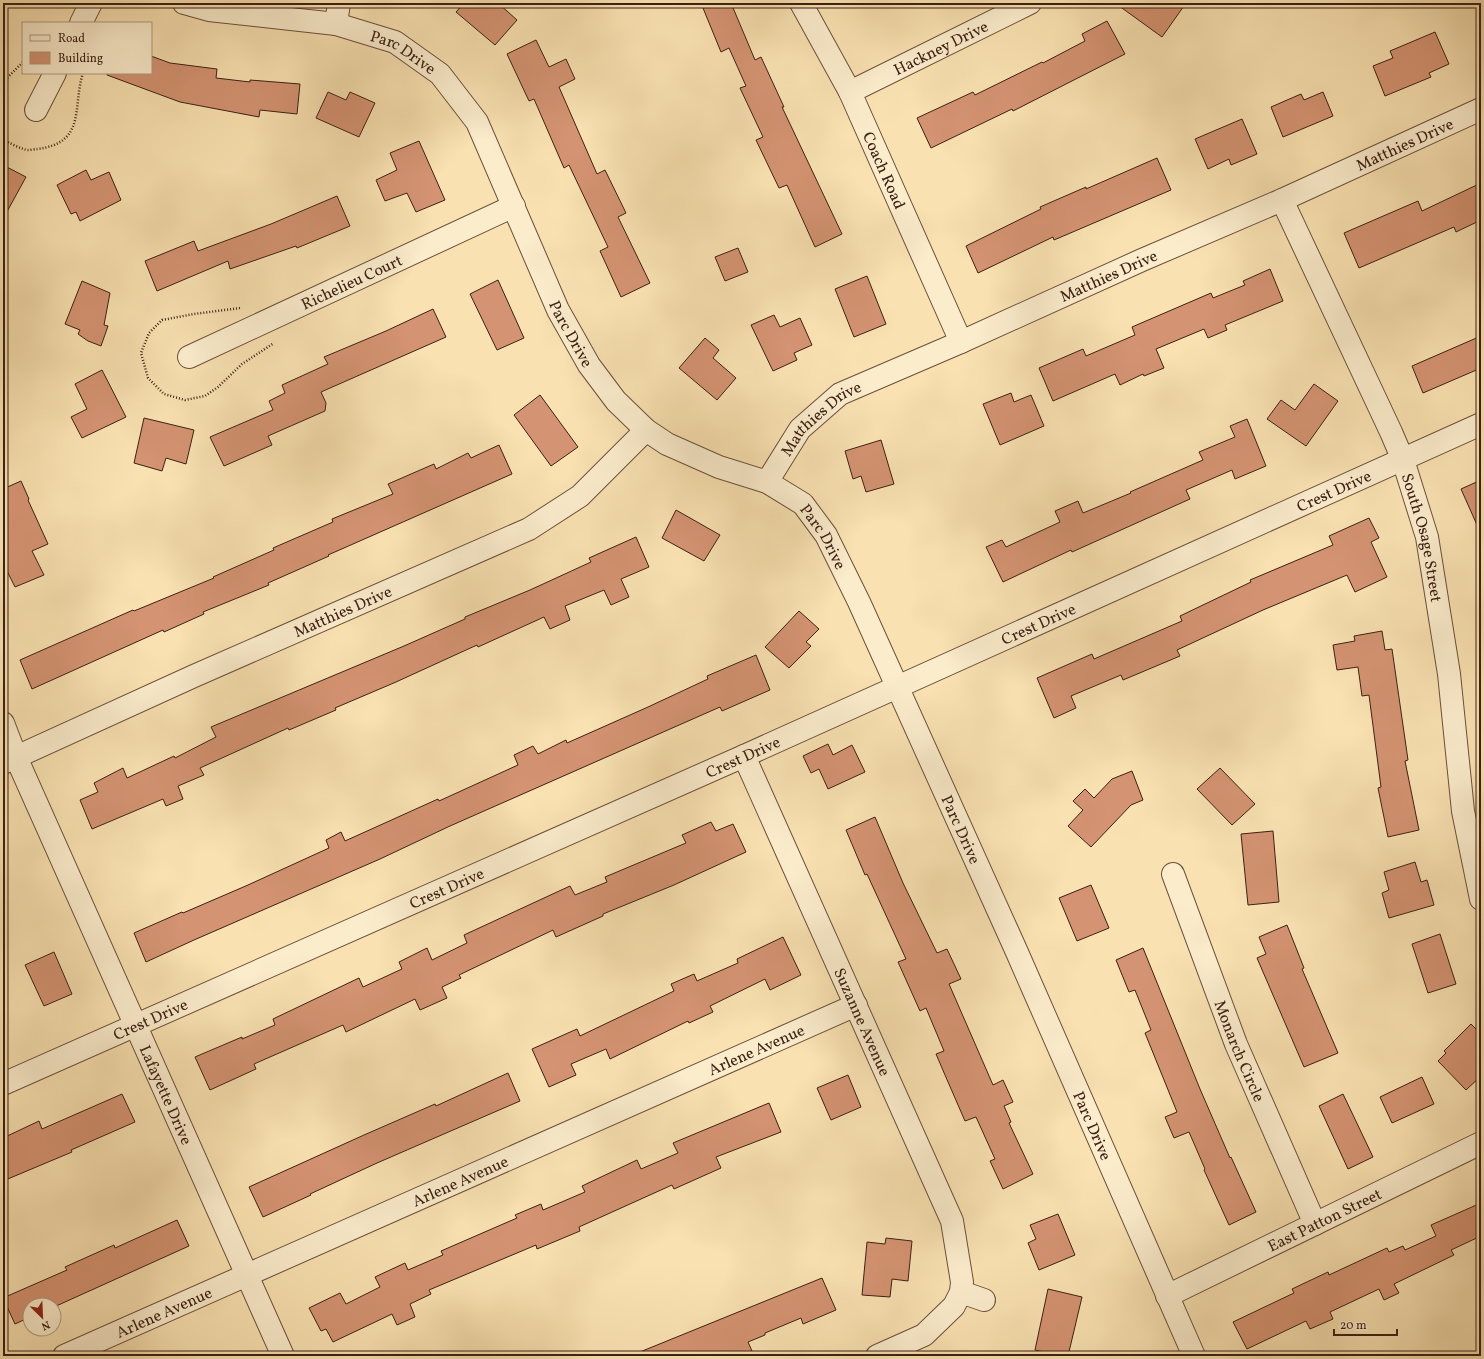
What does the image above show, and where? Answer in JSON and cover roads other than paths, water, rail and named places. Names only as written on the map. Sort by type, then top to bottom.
[{"type":"street","points":[[82,22],[91,3]]},
{"type":"street","name":"Parc Drive","points":[[184,3],[209,10],[336,24],[395,42],[440,74],[477,122],[558,310],[590,365],[616,401],[646,430],[667,444],[719,467],[767,482],[803,504],[826,535],[859,602],[1016,950],[1194,1356]]},
{"type":"street","points":[[336,24],[339,3]]},
{"type":"street","name":"Coach Road","points":[[801,3],[850,92],[961,342]]},
{"type":"street","name":"Hackney Drive","points":[[850,92],[1030,3]]},
{"type":"street","points":[[36,110],[54,74]]},
{"type":"street","name":"Matthies Drive","points":[[767,482],[800,429],[840,394],[961,342],[1135,263],[1282,200],[1481,109]]},
{"type":"street","name":"South Osage Street","points":[[1282,200],[1391,432],[1403,460],[1427,537],[1449,674],[1463,811],[1481,900]]},
{"type":"street","name":"Richelieu Court","points":[[189,357],[514,206]]},
{"type":"street","name":"Crest Drive","points":[[3,1084],[744,756],[1481,424]]},
{"type":"street","name":"Matthies Drive","points":[[10,760],[194,676],[529,529],[580,496],[646,430]]},
{"type":"street","name":"Lafayette Drive","points":[[3,723],[10,760],[136,1025],[283,1356]]},
{"type":"street","name":"Suzanne Avenue","points":[[744,756],[952,1221],[962,1282],[961,1292]]},
{"type":"street","name":"Monarch Circle","points":[[1172,874],[1236,1044],[1315,1224]]},
{"type":"street","name":"Arlene Avenue","points":[[64,1356],[856,1005]]},
{"type":"street","name":"East Patton Street","points":[[1167,1296],[1481,1143]]},
{"type":"street","points":[[877,1356],[924,1335],[954,1306],[961,1292],[984,1300]]}]
